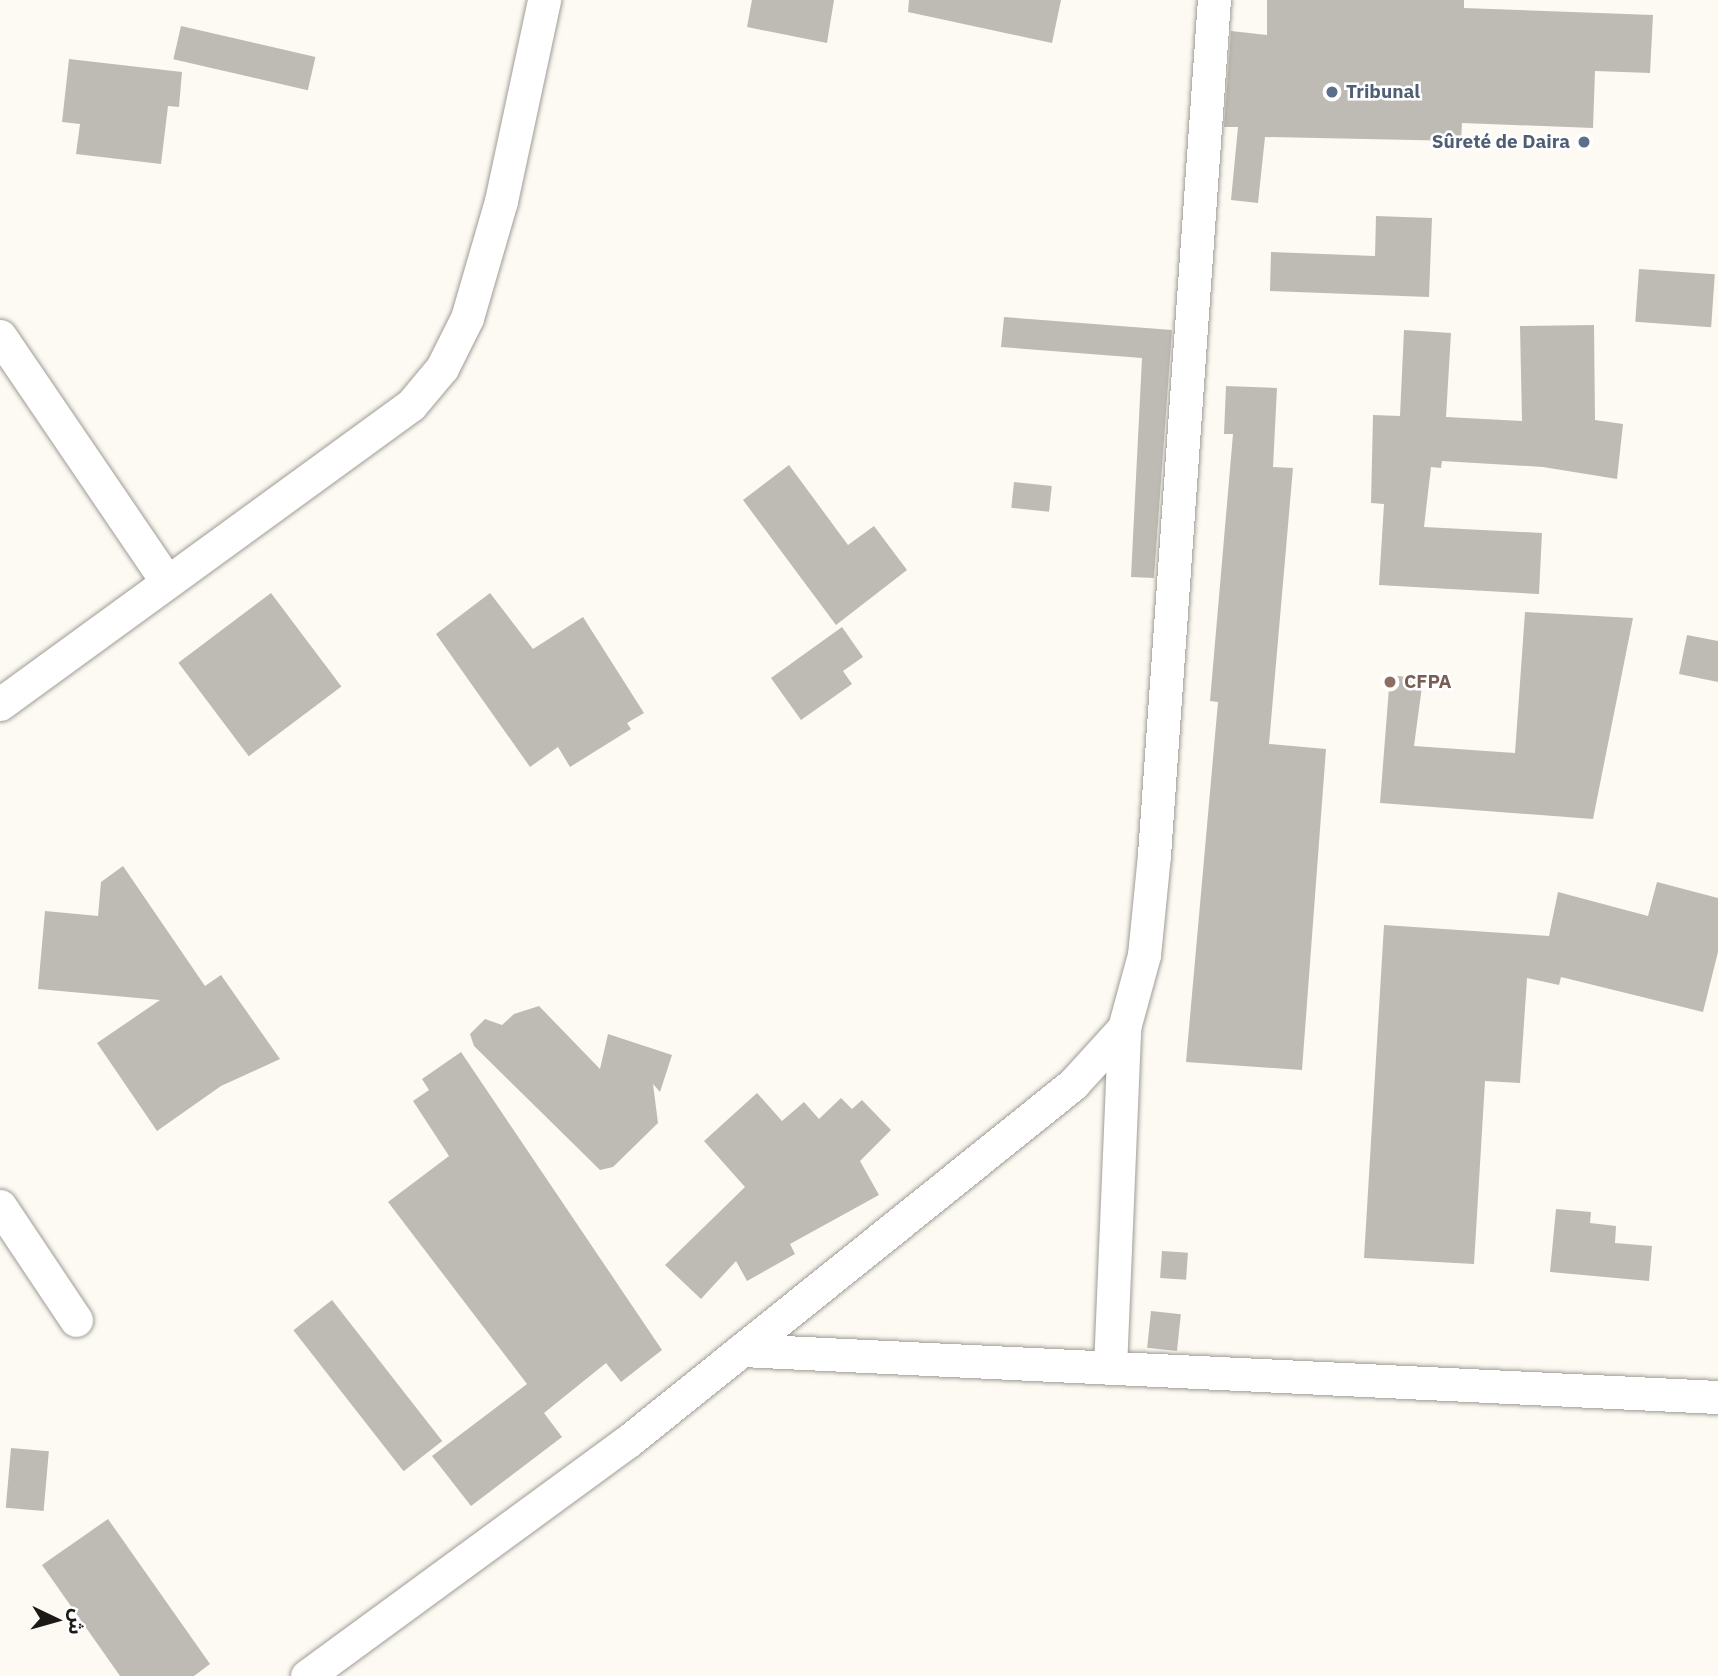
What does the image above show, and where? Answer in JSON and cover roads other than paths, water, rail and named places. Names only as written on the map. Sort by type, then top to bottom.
[{"type":"street","points":[[0,704],[411,405],[442,368],[467,318],[501,201],[544,0]]},
{"type":"street","points":[[1110,1368],[1124,1028],[1144,955],[1154,855],[1214,0]]},
{"type":"street","points":[[0,337],[167,582]]},
{"type":"street","points":[[307,1676],[742,1350],[1073,1084],[1124,1028]]},
{"type":"street","points":[[0,1206],[76,1320]]},
{"type":"street","points":[[742,1350],[1718,1397]]},
{"type":"place","name":"Tribunal","points":[[1332,92]]},
{"type":"place","name":"Sûreté de Daira","points":[[1584,142]]},
{"type":"place","name":"CFPA","points":[[1390,682]]}]
